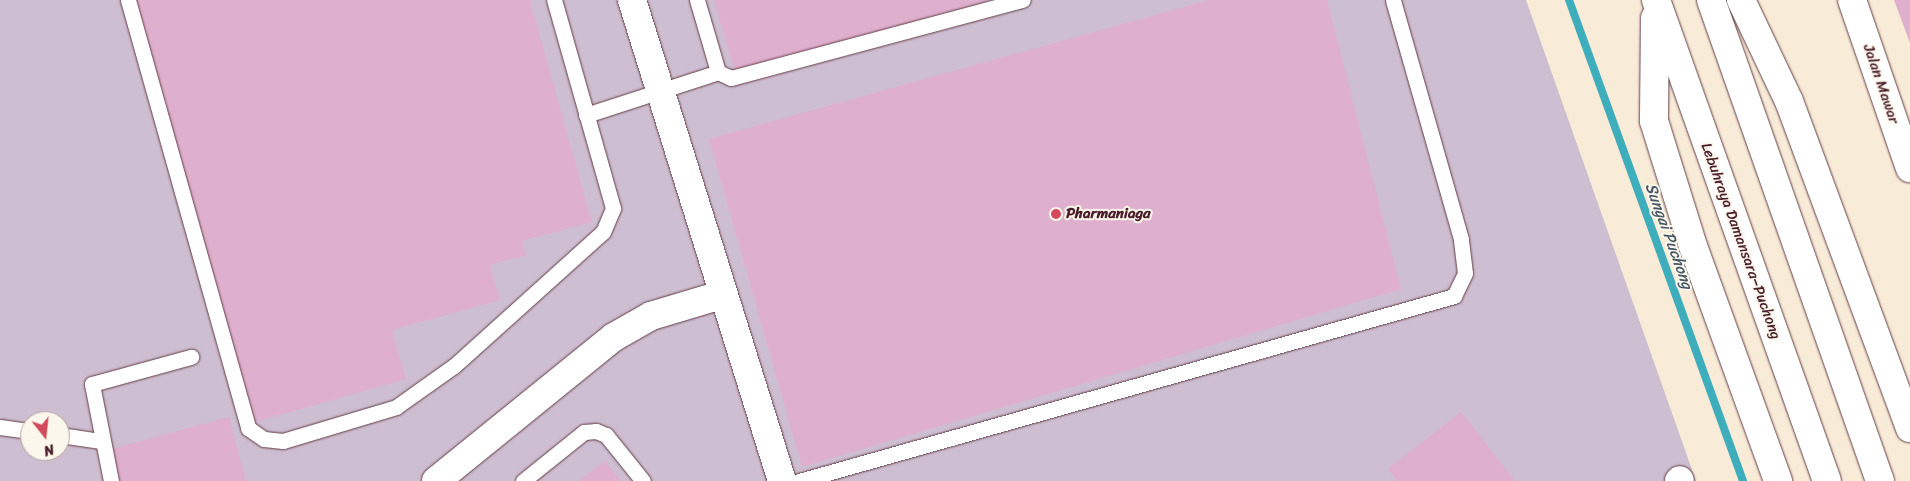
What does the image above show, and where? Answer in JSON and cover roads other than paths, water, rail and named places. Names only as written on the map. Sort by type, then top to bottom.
[{"type":"main road","points":[[632,0],[721,295],[782,481]]},
{"type":"main road","points":[[1656,0],[1654,121],[1692,246],[1778,481]]},
{"type":"main road","name":"Lebuhraya Damansara–Puchong","points":[[1656,0],[1827,481]]},
{"type":"main road","points":[[1711,0],[1849,398],[1880,481]]},
{"type":"main road","points":[[1741,0],[1789,100],[1910,428]]},
{"type":"main road","name":"Jalan Mawar","points":[[1852,0],[1910,168]]},
{"type":"main road","points":[[436,481],[614,338],[651,316],[721,295]]},
{"type":"lane","points":[[128,0],[248,428],[264,439],[283,441],[396,407],[454,366],[603,232],[613,208],[554,0]]},
{"type":"lane","points":[[697,0],[718,72]]},
{"type":"lane","points":[[586,115],[718,72],[731,78],[1023,0]]},
{"type":"lane","points":[[799,481],[1454,296],[1465,274],[1461,238],[1393,0]]},
{"type":"lane","points":[[111,481],[100,441],[92,384],[191,357]]},
{"type":"lane","points":[[0,427],[20,430]]},
{"type":"lane","points":[[523,481],[584,432],[596,431],[606,435],[643,481]]},
{"type":"lane","points":[[70,436],[100,441]]},
{"type":"waterway","name":"Sungai Puchong","points":[[1569,0],[1743,481]]},
{"type":"place","name":"Pharmaniaga","points":[[1056,214]]}]
